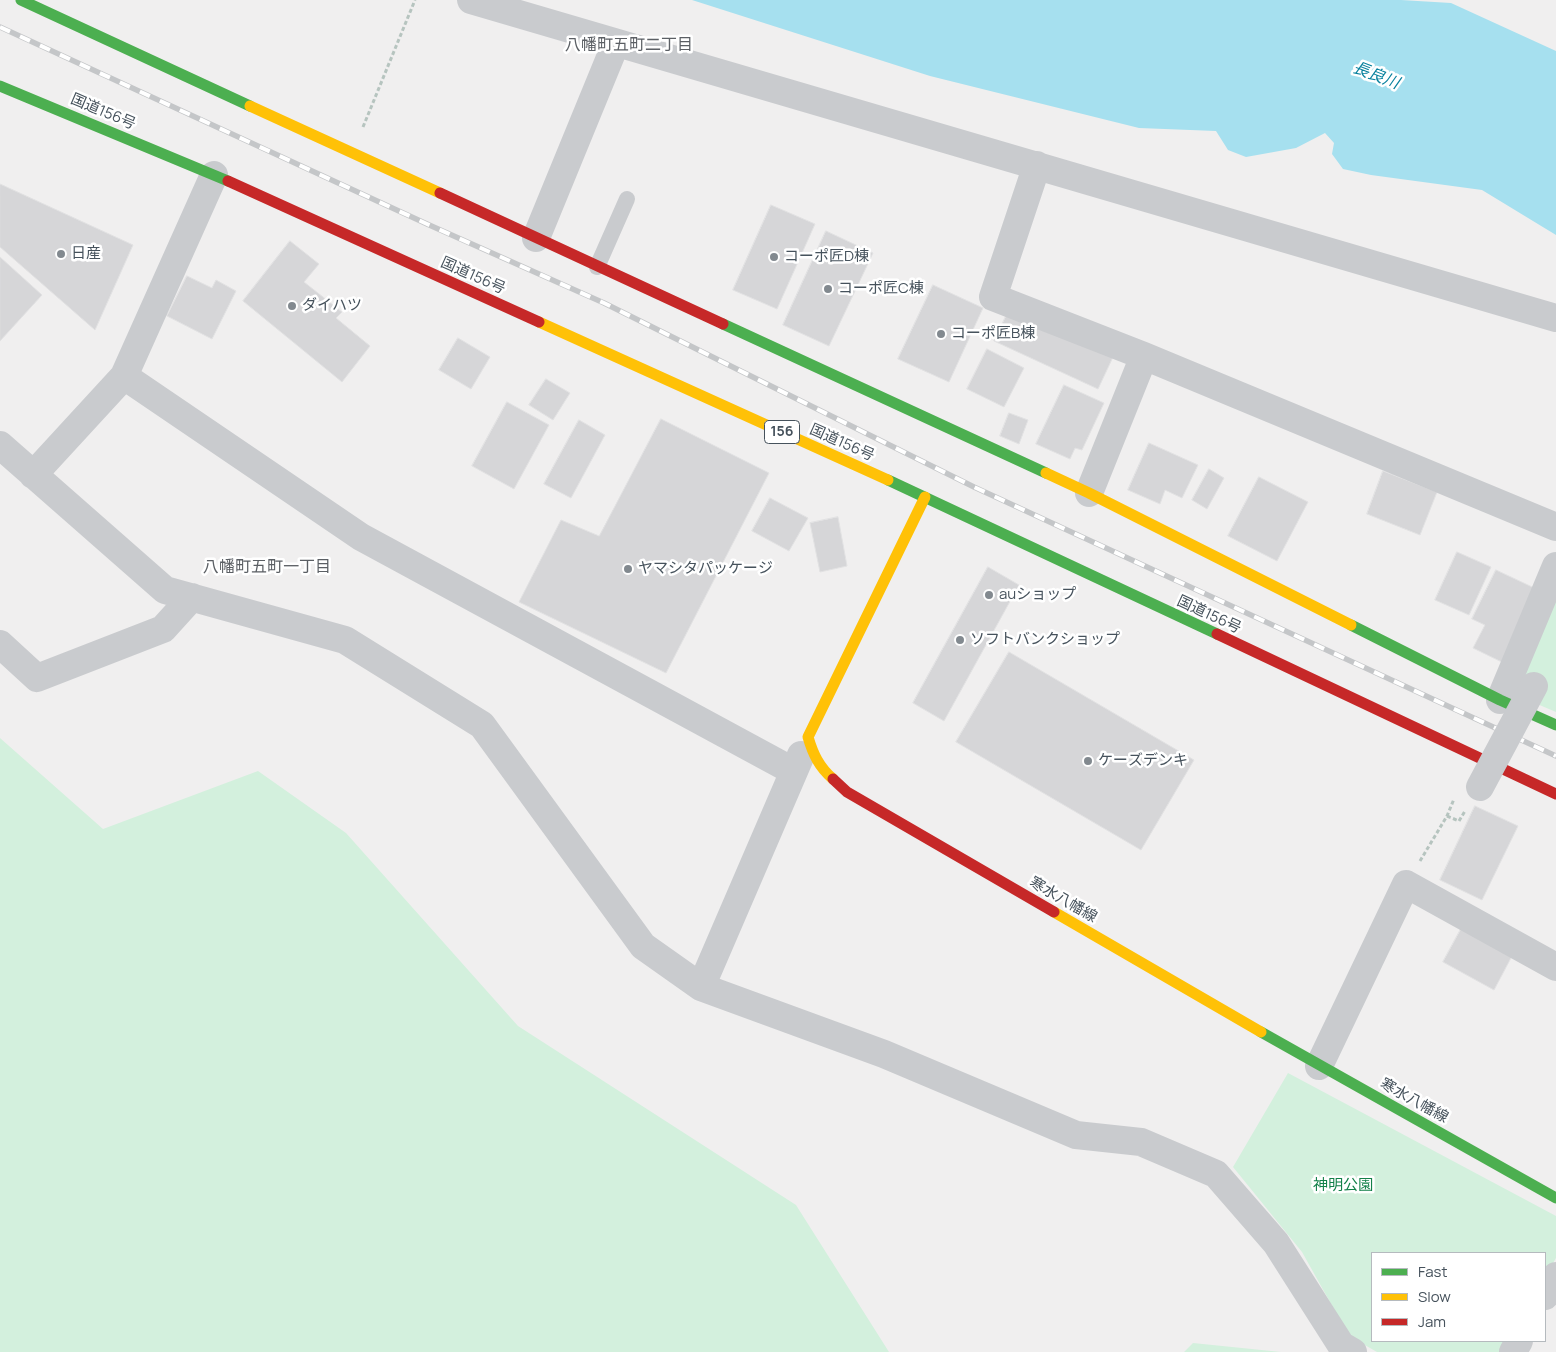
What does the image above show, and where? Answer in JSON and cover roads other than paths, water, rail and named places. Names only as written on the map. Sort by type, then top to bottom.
[{"type":"main road","points":[[21,0],[1089,493],[1500,700],[1556,725]]},
{"type":"main road","name":"国道156号","points":[[0,86],[214,175],[925,497],[1556,794]]},
{"type":"main road","points":[[808,737],[925,497]]},
{"type":"main road","name":"寒水八幡線","points":[[808,737],[814,756],[819,764],[847,792],[1319,1066],[1556,1198]]},
{"type":"street","points":[[470,0],[1556,318]]},
{"type":"street","points":[[536,238],[616,43]]},
{"type":"street","points":[[1037,165],[993,298],[1144,356],[1556,527]]},
{"type":"street","points":[[33,475],[124,376],[214,175]]},
{"type":"street","points":[[1089,493],[1144,356]]},
{"type":"street","points":[[124,376],[361,537],[793,771]]},
{"type":"street","points":[[0,445],[165,590],[345,640],[482,725],[643,946],[701,987],[884,1054],[1076,1135],[1141,1142],[1216,1174],[1276,1243],[1341,1345],[1353,1352]]},
{"type":"street","points":[[1500,700],[1556,566]]},
{"type":"street","points":[[0,644],[37,678],[163,629],[192,597]]},
{"type":"street","points":[[1480,786],[1534,686]]},
{"type":"street","points":[[701,987],[808,737]]},
{"type":"street","points":[[1319,1066],[1406,884],[1556,967]]},
{"type":"street","points":[[1546,1294],[1556,1276]]},
{"type":"lane","points":[[597,266],[627,199]]},
{"type":"water","name":"長良川","points":[[692,0],[1401,0],[1451,3],[1556,51],[1556,235],[1482,190],[1371,175],[1343,169],[1332,154],[1334,143],[1325,133],[1296,148],[1246,157],[1228,150],[1216,131],[1139,128],[930,76]]},
{"type":"railway","points":[[0,27],[427,224],[604,303],[974,487],[1556,756]]},
{"type":"place","name":"日産","points":[[61,254]]},
{"type":"place","name":"コーポ匠D棟","points":[[774,257]]},
{"type":"place","name":"コーポ匠C棟","points":[[828,289]]},
{"type":"place","name":"ダイハツ","points":[[292,306]]},
{"type":"place","name":"コーポ匠B棟","points":[[941,334]]},
{"type":"place","name":"ヤマシタパッケージ","points":[[628,569]]},
{"type":"place","name":"auショップ","points":[[989,595]]},
{"type":"place","name":"ソフトバンクショップ","points":[[960,640]]},
{"type":"place","name":"ケーズデンキ","points":[[1088,761]]},
{"type":"district","name":"八幡町五町二丁目","points":[[629,46]]},
{"type":"district","name":"八幡町五町一丁目","points":[[267,568]]},
{"type":"park label","name":"神明公園","points":[[1343,1186]]}]
